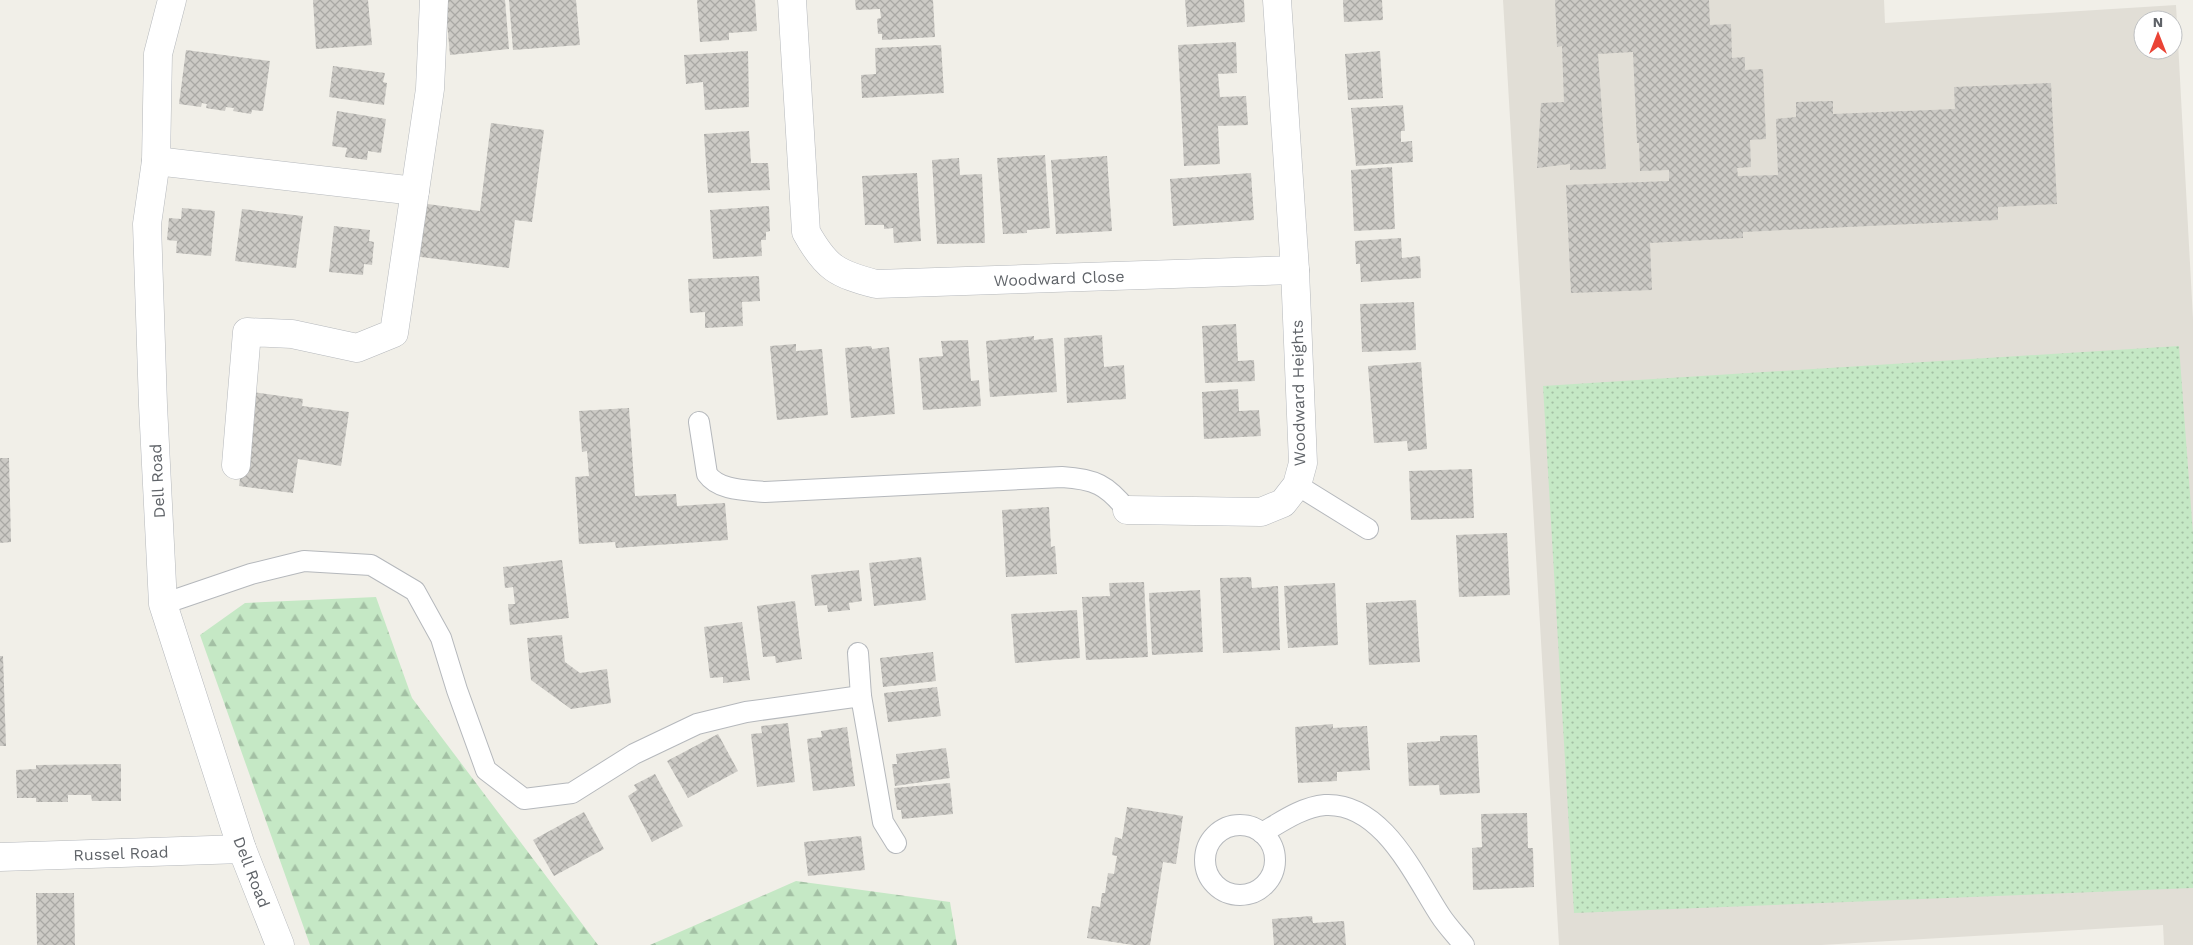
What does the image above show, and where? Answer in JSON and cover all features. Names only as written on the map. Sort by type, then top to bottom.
[{"type":"street","name":"Dell Road","points":[[172,0],[158,54],[156,161],[147,224],[153,404],[164,604],[242,849],[280,945]]},
{"type":"street","points":[[236,465],[247,332],[292,334],[357,348],[394,333],[430,89],[434,0]]},
{"type":"street","name":"Woodward Close","points":[[792,0],[806,232],[819,255],[831,267],[851,278],[876,284],[1295,270]]},
{"type":"street","points":[[1277,0],[1295,270]]},
{"type":"street","points":[[156,161],[415,192]]},
{"type":"street","name":"Woodward Heights","points":[[1127,510],[1260,512],[1283,503],[1297,485],[1303,463],[1295,270]]},
{"type":"street","name":"Russel Road","points":[[0,857],[242,849]]},
{"type":"lane","points":[[699,422],[706,474],[711,481],[731,488],[765,492],[1062,477],[1080,478],[1097,483],[1112,492],[1127,510]]},
{"type":"lane","points":[[1297,485],[1368,528]]},
{"type":"lane","points":[[164,604],[251,574],[304,561],[371,565],[415,590],[441,638],[457,690],[486,770],[524,799],[572,793],[634,754],[697,724],[746,712],[861,696]]},
{"type":"lane","points":[[858,653],[861,696],[883,822],[896,843]]},
{"type":"lane","points":[[1262,832],[1310,808],[1325,805],[1338,806],[1365,816],[1391,840],[1442,917],[1464,945]]},
{"type":"shaded area","points":[[1503,0],[1884,0],[1885,23],[2176,5],[2176,10],[2133,10],[2133,60],[2179,60],[2193,319],[2193,945],[2164,945],[2163,925],[1821,945],[1559,945]]},
{"type":"green space","points":[[2179,346],[2193,534],[2193,888],[1574,913],[1543,386]]},
{"type":"green space","points":[[376,597],[412,698],[598,945],[310,945],[200,635],[245,603]]},
{"type":"green space","points":[[796,881],[950,902],[957,945],[650,945]]},
{"type":"building","points":[[313,0],[368,0],[372,45],[316,49]]},
{"type":"building","points":[[445,0],[505,0],[509,49],[450,55]]},
{"type":"building","points":[[509,0],[576,0],[580,45],[513,50]]},
{"type":"building","points":[[697,0],[755,0],[757,31],[729,33],[729,40],[700,42]]},
{"type":"building","points":[[855,0],[933,0],[935,37],[882,40],[882,34],[878,34],[877,19],[881,18],[880,9],[856,10]]},
{"type":"building","points":[[1185,0],[1244,0],[1245,22],[1187,27]]},
{"type":"building","points":[[1343,0],[1382,0],[1383,20],[1344,22]]},
{"type":"building","points":[[1555,0],[1709,0],[1710,25],[1731,24],[1732,58],[1745,57],[1745,70],[1763,69],[1766,139],[1750,140],[1751,167],[1737,168],[1738,176],[1778,175],[1776,119],[1796,117],[1796,102],[1833,101],[1833,114],[1955,109],[1954,87],[2051,83],[2057,204],[1998,207],[1998,220],[1743,232],[1743,238],[1650,243],[1652,290],[1571,293],[1566,185],[1669,181],[1669,170],[1640,171],[1633,52],[1598,54],[1606,169],[1570,170],[1570,164],[1537,168],[1541,103],[1564,102],[1562,46],[1557,47]]},
{"type":"building","points":[[1236,42],[1237,73],[1218,74],[1220,97],[1246,96],[1248,125],[1218,126],[1220,164],[1184,166],[1178,45]]},
{"type":"building","points":[[941,45],[944,93],[862,98],[861,75],[876,74],[875,48]]},
{"type":"building","points":[[186,50],[270,61],[263,111],[252,110],[251,114],[233,111],[234,108],[226,107],[225,111],[206,108],[207,104],[202,103],[201,107],[179,104]]},
{"type":"building","points":[[748,51],[749,107],[705,110],[703,82],[686,84],[684,55]]},
{"type":"building","points":[[1380,51],[1383,98],[1348,100],[1345,54]]},
{"type":"building","points":[[333,66],[385,73],[383,82],[387,83],[384,105],[329,97]]},
{"type":"building","points":[[1403,105],[1405,131],[1401,131],[1401,142],[1412,141],[1413,162],[1356,166],[1351,108]]},
{"type":"building","points":[[337,111],[386,119],[381,153],[368,151],[367,160],[345,157],[347,148],[332,146]]},
{"type":"building","points":[[491,123],[544,130],[532,222],[515,220],[509,268],[413,256],[420,203],[480,211]]},
{"type":"building","points":[[749,131],[751,163],[768,163],[770,190],[708,193],[704,134]]},
{"type":"building","points":[[1045,155],[1050,228],[1027,230],[1027,233],[1003,234],[997,158]]},
{"type":"building","points":[[1107,156],[1112,231],[1056,234],[1051,160]]},
{"type":"building","points":[[959,158],[960,175],[982,174],[985,243],[937,244],[932,160]]},
{"type":"building","points":[[1392,167],[1395,229],[1354,231],[1351,170]]},
{"type":"building","points":[[917,173],[921,241],[894,243],[893,228],[884,229],[884,225],[865,225],[862,176]]},
{"type":"building","points":[[1251,173],[1254,220],[1173,226],[1170,179]]},
{"type":"building","points":[[769,206],[770,231],[766,232],[766,240],[761,240],[762,256],[713,259],[710,210]]},
{"type":"building","points":[[182,208],[215,211],[211,256],[176,253],[177,241],[167,240],[169,218],[181,219]]},
{"type":"building","points":[[242,209],[303,216],[296,268],[235,261]]},
{"type":"building","points":[[334,226],[370,230],[369,241],[374,242],[372,265],[364,264],[363,275],[329,272]]},
{"type":"building","points":[[1401,238],[1402,258],[1420,256],[1421,278],[1361,282],[1360,264],[1356,264],[1355,241]]},
{"type":"building","points":[[759,276],[760,301],[742,302],[743,326],[705,328],[705,312],[690,313],[688,279]]},
{"type":"building","points":[[1414,302],[1416,350],[1362,352],[1360,304]]},
{"type":"building","points":[[1236,324],[1238,361],[1254,360],[1255,381],[1205,383],[1202,326]]},
{"type":"building","points":[[1102,335],[1104,367],[1124,365],[1126,399],[1067,403],[1064,338]]},
{"type":"building","points":[[1034,336],[1034,340],[1053,338],[1057,392],[990,397],[986,341]]},
{"type":"building","points":[[968,340],[971,381],[979,380],[981,406],[923,410],[919,358],[943,356],[941,341]]},
{"type":"building","points":[[796,344],[796,351],[822,349],[828,415],[777,420],[770,346]]},
{"type":"building","points":[[871,346],[872,349],[889,347],[895,414],[851,418],[845,348]]},
{"type":"building","points":[[1421,362],[1427,449],[1408,451],[1407,441],[1374,443],[1368,366]]},
{"type":"building","points":[[1238,389],[1239,411],[1259,410],[1261,436],[1204,439],[1202,392]]},
{"type":"building","points":[[252,392],[303,399],[302,406],[349,412],[341,466],[298,459],[293,493],[239,486]]},
{"type":"building","points":[[629,408],[635,496],[676,494],[677,506],[725,503],[728,540],[616,548],[615,542],[579,544],[575,477],[589,476],[587,451],[582,452],[579,411]]},
{"type":"building","points":[[0,458],[9,458],[11,542],[0,543]]},
{"type":"building","points":[[1472,469],[1474,518],[1411,520],[1409,471]]},
{"type":"building","points":[[1049,507],[1051,547],[1055,546],[1057,574],[1006,577],[1002,510]]},
{"type":"building","points":[[1507,533],[1510,595],[1459,597],[1456,535]]},
{"type":"building","points":[[921,557],[926,600],[874,606],[869,563]]},
{"type":"building","points":[[562,560],[569,618],[510,625],[508,604],[515,604],[513,587],[505,588],[503,567]]},
{"type":"building","points":[[859,570],[862,601],[849,603],[850,610],[828,612],[827,605],[815,606],[811,575]]},
{"type":"building","points":[[1251,577],[1252,588],[1278,586],[1280,650],[1223,653],[1220,578]]},
{"type":"building","points":[[1144,582],[1148,657],[1086,660],[1082,597],[1110,596],[1109,583]]},
{"type":"building","points":[[1335,583],[1338,645],[1288,648],[1284,586]]},
{"type":"building","points":[[1200,590],[1203,652],[1152,655],[1149,593]]},
{"type":"building","points":[[1416,600],[1420,662],[1369,665],[1366,603]]},
{"type":"building","points":[[795,601],[802,659],[776,663],[775,656],[763,657],[757,606]]},
{"type":"building","points":[[1077,610],[1080,658],[1015,663],[1011,614]]},
{"type":"building","points":[[742,622],[750,680],[723,683],[723,677],[710,678],[704,627]]},
{"type":"building","points":[[562,635],[565,662],[580,673],[607,669],[611,703],[571,709],[531,680],[527,638]]},
{"type":"building","points":[[933,652],[936,681],[883,687],[880,658]]},
{"type":"building","points":[[0,656],[3,656],[6,746],[0,746]]},
{"type":"building","points":[[937,687],[941,716],[888,722],[884,693]]},
{"type":"building","points":[[788,723],[795,782],[757,787],[751,734],[762,733],[761,726]]},
{"type":"building","points":[[1333,724],[1333,728],[1367,726],[1370,770],[1337,772],[1337,781],[1298,783],[1295,727]]},
{"type":"building","points":[[847,727],[855,786],[813,791],[807,739],[822,737],[821,731]]},
{"type":"building","points":[[718,734],[738,771],[688,798],[667,761]]},
{"type":"building","points":[[1477,735],[1480,793],[1440,795],[1439,785],[1409,786],[1407,743],[1440,741],[1440,736]]},
{"type":"building","points":[[946,748],[950,778],[895,786],[892,764],[897,764],[896,754]]},
{"type":"building","points":[[121,764],[121,801],[92,801],[91,795],[68,795],[68,802],[36,802],[36,798],[17,798],[16,770],[36,769],[36,765]]},
{"type":"building","points":[[655,774],[683,826],[652,842],[628,796],[637,790],[634,785]]},
{"type":"building","points":[[950,783],[953,814],[902,819],[901,810],[897,810],[894,788]]},
{"type":"building","points":[[1127,807],[1183,816],[1176,864],[1163,862],[1150,945],[1133,945],[1087,938],[1092,906],[1100,907],[1102,893],[1105,893],[1108,873],[1114,874],[1117,856],[1112,855],[1115,837],[1122,839]]},
{"type":"building","points":[[584,812],[604,849],[554,876],[533,840]]},
{"type":"building","points":[[1527,813],[1528,848],[1533,848],[1534,887],[1473,890],[1472,848],[1482,847],[1481,814]]},
{"type":"building","points":[[861,836],[865,870],[808,876],[804,842]]},
{"type":"building","points":[[36,893],[74,893],[75,945],[37,945]]},
{"type":"building","points":[[1312,916],[1313,923],[1344,921],[1346,945],[1274,945],[1272,919]]}]
